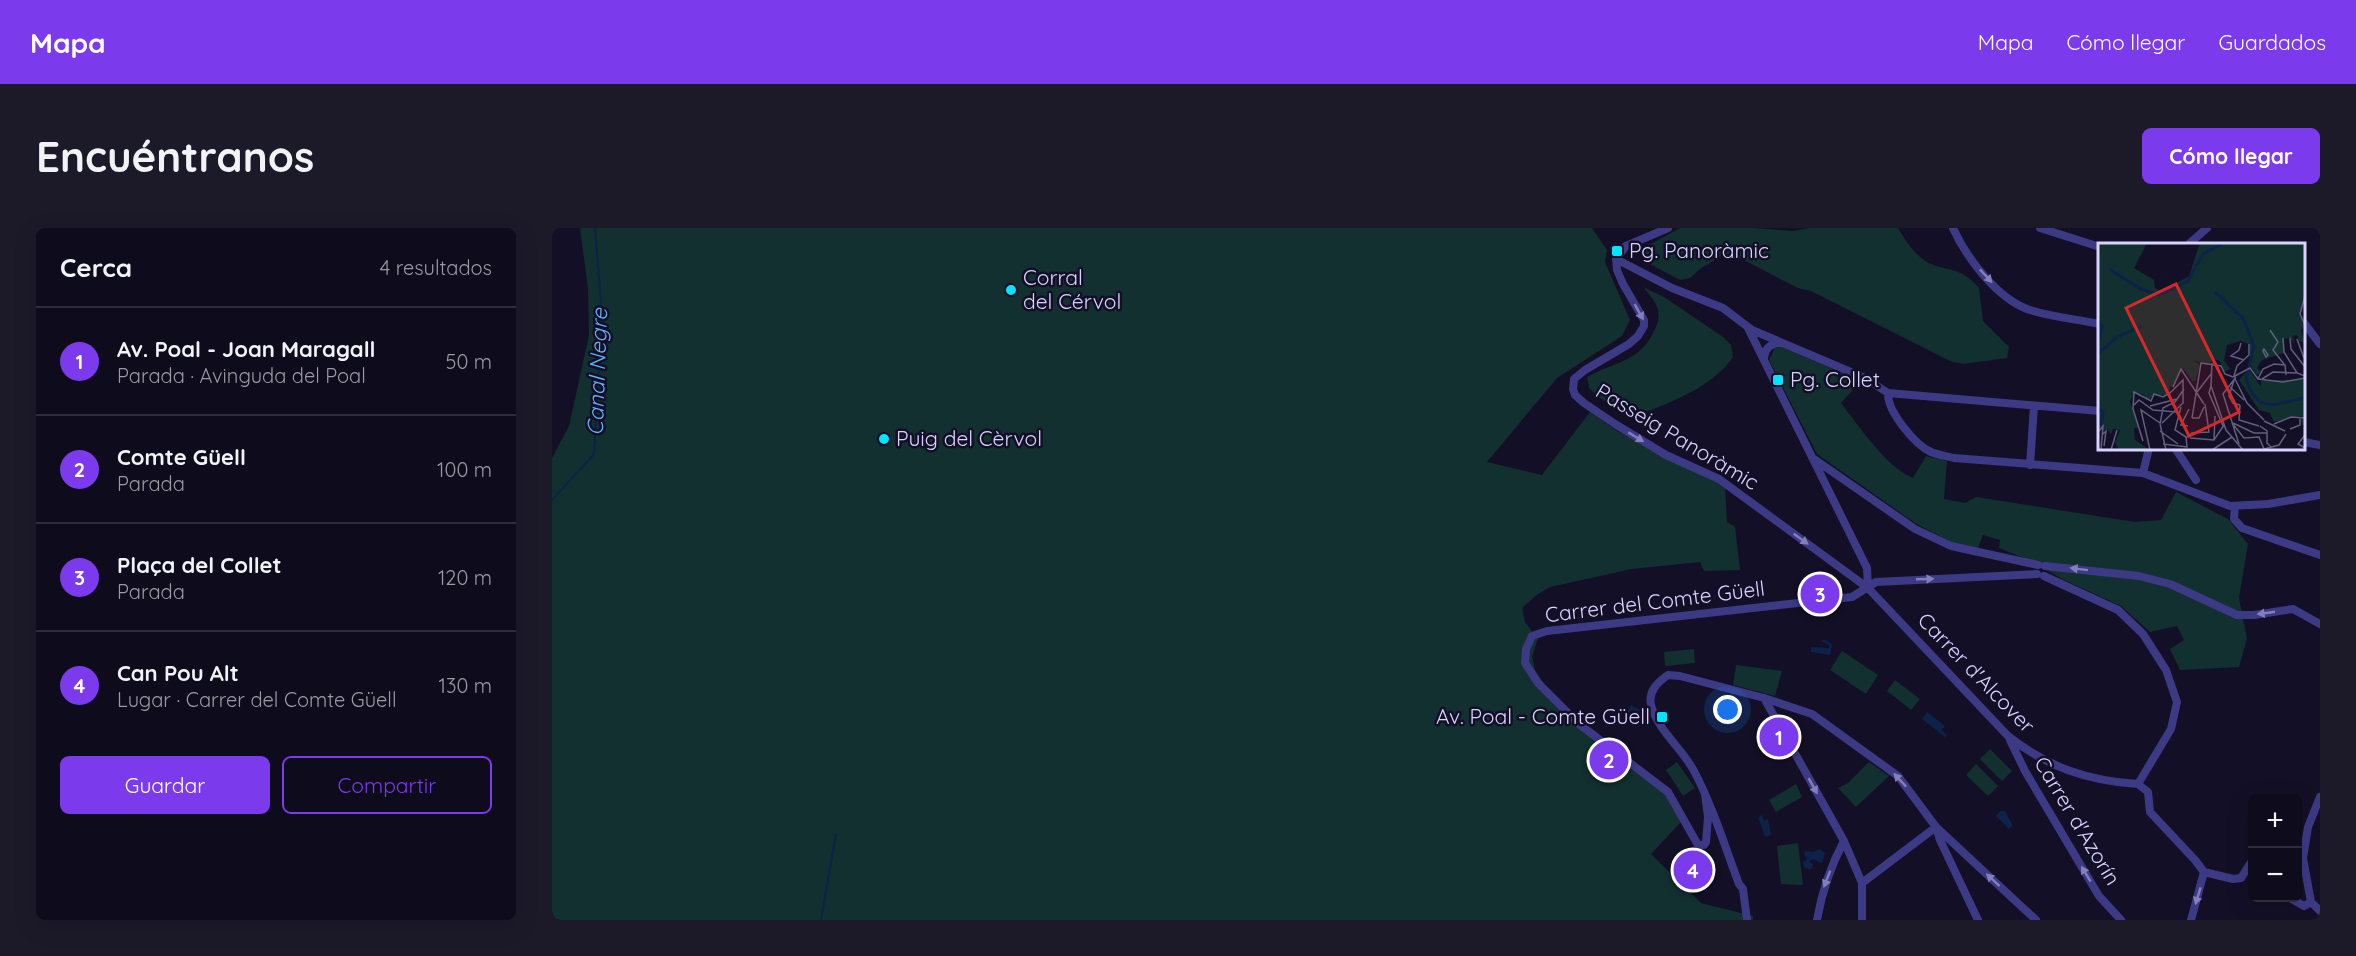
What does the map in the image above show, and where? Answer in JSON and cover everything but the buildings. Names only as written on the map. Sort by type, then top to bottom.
[{"type":"street","points":[[1668,228],[1626,246],[1616,259],[1672,288],[1723,308],[1748,328],[1857,374],[1888,393],[2098,411]]},
{"type":"street","points":[[1953,228],[1971,260],[2006,297],[2029,309],[2098,324]]},
{"type":"street","points":[[2040,228],[2098,246]]},
{"type":"street","points":[[2190,243],[2207,228]]},
{"type":"street","name":"Passeig Panoràmic","points":[[1616,259],[1617,270],[1644,320],[1644,326],[1629,344],[1574,379],[1575,395],[1584,404],[1666,455],[1719,479],[1868,588]]},
{"type":"street","points":[[2305,324],[2320,344]]},
{"type":"street","points":[[1748,328],[1868,568],[1868,588]]},
{"type":"street","points":[[1764,361],[1765,350],[1769,346],[1775,343],[1784,344]]},
{"type":"street","points":[[1888,393],[1890,406],[1908,433],[1930,452],[1954,458],[2143,473],[2230,506],[2268,504],[2320,495]]},
{"type":"street","points":[[1895,414],[1898,395]]},
{"type":"street","points":[[2030,465],[2034,406]]},
{"type":"street","points":[[2305,442],[2320,445]]},
{"type":"street","points":[[2143,473],[2149,450]]},
{"type":"street","points":[[2176,450],[2196,480]]},
{"type":"street","points":[[1813,459],[1916,529],[1951,546],[2041,570],[2118,610],[2143,634],[2166,670],[2176,702],[2171,729],[2138,784],[2148,792],[2150,812],[2204,872],[2234,879],[2241,878],[2248,868]]},
{"type":"street","points":[[1825,482],[1832,472]]},
{"type":"street","points":[[2235,506],[2234,519],[2242,528],[2320,555]]},
{"type":"street","points":[[1868,588],[1876,582],[1895,580],[2041,570],[2139,576],[2170,584],[2238,615],[2293,609],[2320,624]]},
{"type":"street","name":"Carrer d'Alcover","points":[[1868,588],[2008,736],[2024,749],[2060,769],[2116,783],[2138,784]]},
{"type":"street","name":"Carrer del Comte Güell","points":[[1705,794],[1708,817],[1704,845],[1698,844],[1668,792],[1579,724],[1539,683],[1525,663],[1526,649],[1532,636],[1546,631],[1852,597],[1868,588]]},
{"type":"street","points":[[1747,920],[1743,889],[1739,884],[1705,794],[1693,769],[1665,733],[1651,704],[1655,685],[1668,675],[1680,676],[1764,698],[1812,714],[1898,776],[1936,827],[2036,920]]},
{"type":"street","points":[[1764,698],[1844,841],[1862,883],[1862,920]]},
{"type":"street","name":"Carrer d'Azorín","points":[[2008,736],[2025,771],[2099,896],[2121,920]]},
{"type":"street","points":[[2320,797],[2308,827],[2303,858],[2311,902],[2320,911]]},
{"type":"street","points":[[1862,883],[1936,827]]},
{"type":"street","points":[[1936,827],[1978,920]]},
{"type":"street","points":[[1817,920],[1822,891],[1844,841]]},
{"type":"street","points":[[2191,920],[2204,872]]},
{"type":"street","points":[[2298,902],[2304,906],[2311,902]]},
{"type":"green space","points":[[580,228],[1592,228],[1607,250],[1605,262],[1630,320],[1622,336],[1557,378],[1487,462],[1542,475],[1590,412],[1617,431],[1725,484],[1727,522],[1735,527],[1740,570],[1704,571],[1700,562],[1632,569],[1550,587],[1522,608],[1525,622],[1538,639],[1532,656],[1535,670],[1563,712],[1663,791],[1681,822],[1651,854],[1701,903],[1753,916],[1753,920],[552,920],[552,458],[569,426],[589,335],[588,289]]},
{"type":"green space","points":[[1680,228],[1754,228],[1793,231],[1809,228],[1898,228],[1911,248],[1924,260],[1961,273],[1979,288],[1983,321],[2009,347],[2007,358],[1963,364],[1950,361],[1732,254],[1721,256],[1690,278],[1680,280],[1648,263],[1643,252],[1651,244]]},
{"type":"green space","points":[[1643,287],[1664,297],[1723,337],[1731,345],[1733,357],[1724,368],[1702,386],[1635,416],[1616,409],[1599,397],[1589,388],[1587,377],[1626,360],[1642,349],[1649,340],[1659,317],[1657,306]]},
{"type":"green space","points":[[1781,347],[1861,381],[1841,403],[1883,456],[1903,473],[1913,478],[1926,456],[1947,461],[1944,499],[1965,503],[1976,497],[2135,522],[2161,520],[2176,492],[2228,519],[2248,544],[2239,598],[2247,639],[2239,667],[2180,670],[2170,649],[2184,640],[2177,626],[2150,632],[2121,606],[2064,580],[2031,561],[1999,548],[2000,540],[1983,535],[1978,548],[1954,544],[1915,523],[1817,454],[1769,360],[1775,348]]},
{"type":"green space","points":[[1694,649],[1695,663],[1665,666],[1664,652]]},
{"type":"green space","points":[[1842,651],[1878,675],[1866,694],[1830,670]]},
{"type":"green space","points":[[1736,665],[1782,671],[1775,696],[1733,685]]},
{"type":"green space","points":[[1895,680],[1920,699],[1911,710],[1887,691]]},
{"type":"green space","points":[[1990,749],[2012,771],[2002,781],[1980,759]]},
{"type":"green space","points":[[1677,762],[1695,788],[1683,796],[1666,770]]},
{"type":"green space","points":[[1869,762],[1889,776],[1856,807],[1838,788],[1848,783]]},
{"type":"green space","points":[[1976,764],[1998,786],[1988,796],[1966,775]]},
{"type":"green space","points":[[1796,784],[1802,797],[1776,812],[1769,800]]},
{"type":"green space","points":[[1798,843],[1803,885],[1781,884],[1777,846]]},
{"type":"water","points":[[1824,639],[1832,644],[1830,655],[1811,652],[1811,647],[1829,648],[1829,645],[1821,641]]},
{"type":"water","points":[[1631,705],[1648,714],[1643,722],[1627,712]]},
{"type":"water","points":[[1927,712],[1945,726],[1941,730],[1947,735],[1945,737],[1922,719]]},
{"type":"water","points":[[2000,811],[2005,811],[2012,827],[2008,829],[2007,824],[2005,825],[1996,816]]},
{"type":"water","points":[[1762,815],[1764,821],[1768,819],[1771,835],[1765,837],[1758,817]]},
{"type":"water","points":[[1820,849],[1825,853],[1822,863],[1812,859],[1809,862],[1813,864],[1810,870],[1804,867],[1803,862],[1807,859],[1805,851],[1813,852]]},
{"type":"waterway","name":"Canal Negre","points":[[552,500],[594,454],[602,317],[595,228]]},
{"type":"waterway","points":[[821,920],[836,834]]},
{"type":"place","name":"Pg. Panoràmic","points":[[1617,251]]},
{"type":"place","name":"Corral del Cérvol","points":[[1011,290]]},
{"type":"place","name":"Pg. Collet","points":[[1778,380]]},
{"type":"place","name":"Puig del Cèrvol","points":[[884,439]]},
{"type":"place","name":"Plaça del Collet","points":[[1820,594]]},
{"type":"place","name":"Av. Poal - Comte Güell","points":[[1662,717]]},
{"type":"place","name":"Av. Poal - Joan Maragall","points":[[1779,737]]},
{"type":"place","name":"Comte Güell","points":[[1609,760]]},
{"type":"place","name":"Can Pou Alt","points":[[1693,870]]}]
